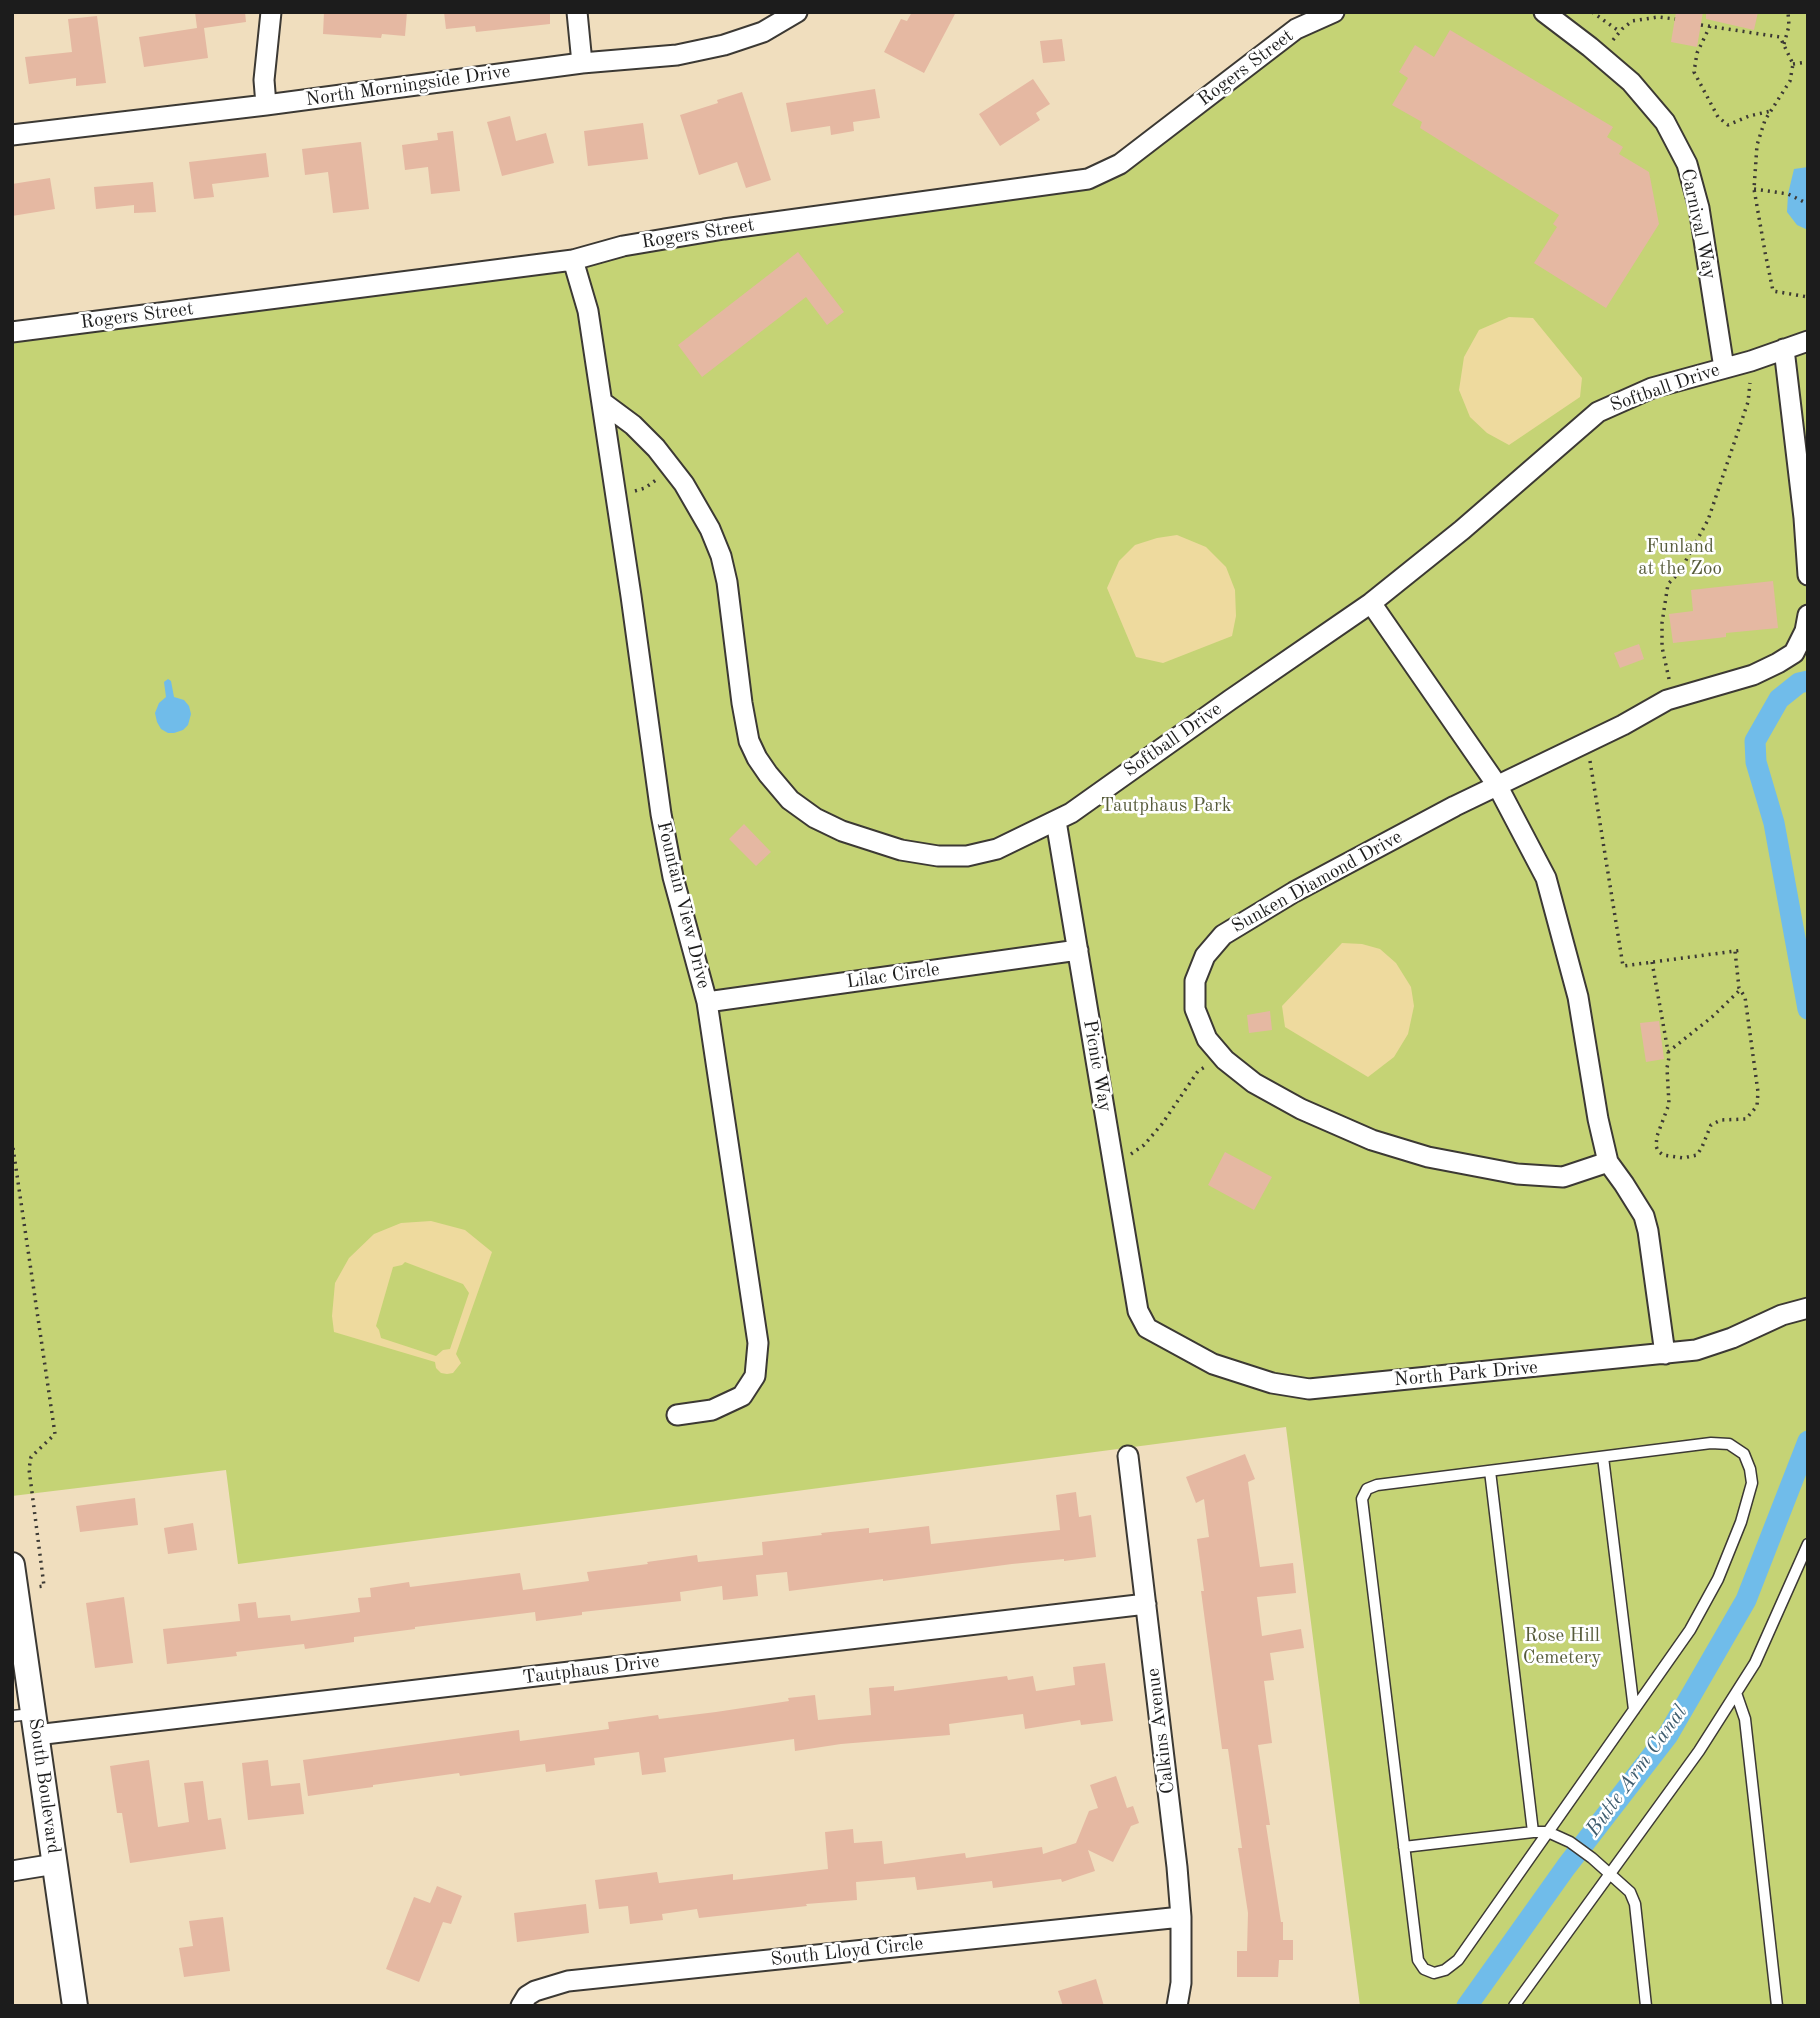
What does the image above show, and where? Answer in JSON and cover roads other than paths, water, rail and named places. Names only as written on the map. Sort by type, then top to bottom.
[{"type":"street","points":[[266,106],[264,80],[271,12]]},
{"type":"street","points":[[577,12],[582,63]]},
{"type":"street","name":"North Morningside Drive","points":[[12,135],[266,106],[582,63],[677,55],[723,45],[763,32],[797,12]]},
{"type":"street","name":"Rogers Street","points":[[12,332],[573,260],[623,246],[723,229],[1088,179],[1120,164],[1296,29],[1334,12]]},
{"type":"street","name":"Carnival Way","points":[[1544,12],[1631,82],[1665,122],[1687,163],[1699,208],[1724,368]]},
{"type":"street","name":"Fountain View Drive","points":[[573,260],[588,312],[660,814],[673,877],[707,1002],[758,1343],[755,1376],[742,1396],[712,1410],[677,1415]]},
{"type":"street","name":"Softball Drive","points":[[602,402],[633,425],[656,448],[684,484],[710,529],[721,556],[727,582],[749,741],[757,758],[790,800],[816,818],[842,831],[901,850],[938,856],[967,856],[997,849],[1071,813],[1371,603],[1462,530],[1598,412],[1652,388],[1808,341]]},
{"type":"street","points":[[1784,349],[1808,575]]},
{"type":"street","points":[[1371,603],[1497,785],[1546,878],[1578,997],[1598,1119],[1608,1162],[1646,1223],[1665,1354]]},
{"type":"street","name":"Sunken Diamond Drive","points":[[1608,1162],[1563,1177],[1517,1174],[1428,1157],[1372,1140],[1301,1109],[1254,1083],[1221,1056],[1207,1039],[1195,1009],[1195,981],[1205,956],[1223,935],[1294,892],[1497,785],[1673,698],[1753,675],[1779,663],[1794,653],[1805,631],[1808,615]]},
{"type":"street","name":"Picnic Way","points":[[1056,821],[1138,1311]]},
{"type":"street","name":"Lilac Circle","points":[[707,1002],[1078,950]]},
{"type":"street","name":"North Park Drive","points":[[1138,1311],[1147,1328],[1213,1364],[1272,1383],[1309,1389],[1696,1350],[1714,1345],[1782,1315],[1808,1308]]},
{"type":"street","name":"Calkins Avenue","points":[[1128,1456],[1177,1867],[1181,1917],[1181,1983],[1177,2006]]},
{"type":"street","name":"South Boulevard","points":[[12,1565],[27,1722],[55,1864],[75,2006]]},
{"type":"street","name":"Tautphaus Drive","points":[[27,1722],[1146,1604]]},
{"type":"street","points":[[12,1871],[55,1864]]},
{"type":"street","name":"South Lloyd Circle","points":[[521,2006],[535,1990],[568,1982],[1181,1917]]},
{"type":"lane","points":[[1710,1443],[1730,1444],[1744,1454],[1752,1483],[1741,1522],[1718,1579],[1690,1630],[1458,1960],[1445,1970],[1434,1973],[1424,1969],[1418,1961],[1362,1499],[1367,1489],[1377,1485],[1603,1457],[1710,1443]]},
{"type":"lane","points":[[1603,1457],[1634,1710]]},
{"type":"lane","points":[[1490,1471],[1533,1832]]},
{"type":"lane","points":[[1514,2006],[1699,1751],[1737,1693],[1755,1663],[1808,1544]]},
{"type":"lane","points":[[1737,1693],[1745,1719],[1777,2006]]},
{"type":"lane","points":[[1404,1847],[1533,1832],[1548,1832],[1570,1842],[1630,1892],[1635,1904],[1646,2006]]},
{"type":"water","points":[[1808,167],[1808,230],[1797,225],[1787,212],[1794,169]]},
{"type":"water","points":[[168,679],[171,681],[174,697],[184,700],[191,714],[188,725],[174,733],[161,729],[155,713],[159,703],[166,697],[164,682]]},
{"type":"waterway","name":"Butte Arm Canal","points":[[1808,681],[1799,683],[1779,699],[1755,741],[1756,762],[1774,823],[1808,1009]]},
{"type":"waterway","name":"Butte Arm Canal","points":[[1467,2006],[1566,1867],[1668,1735],[1746,1600],[1808,1441]]},
{"type":"park label","name":"Funland at the Zoo","points":[[1680,558]]},
{"type":"park label","name":"Tautphaus Park","points":[[1166,806]]},
{"type":"park label","name":"Rose Hill Cemetery","points":[[1562,1647]]}]
